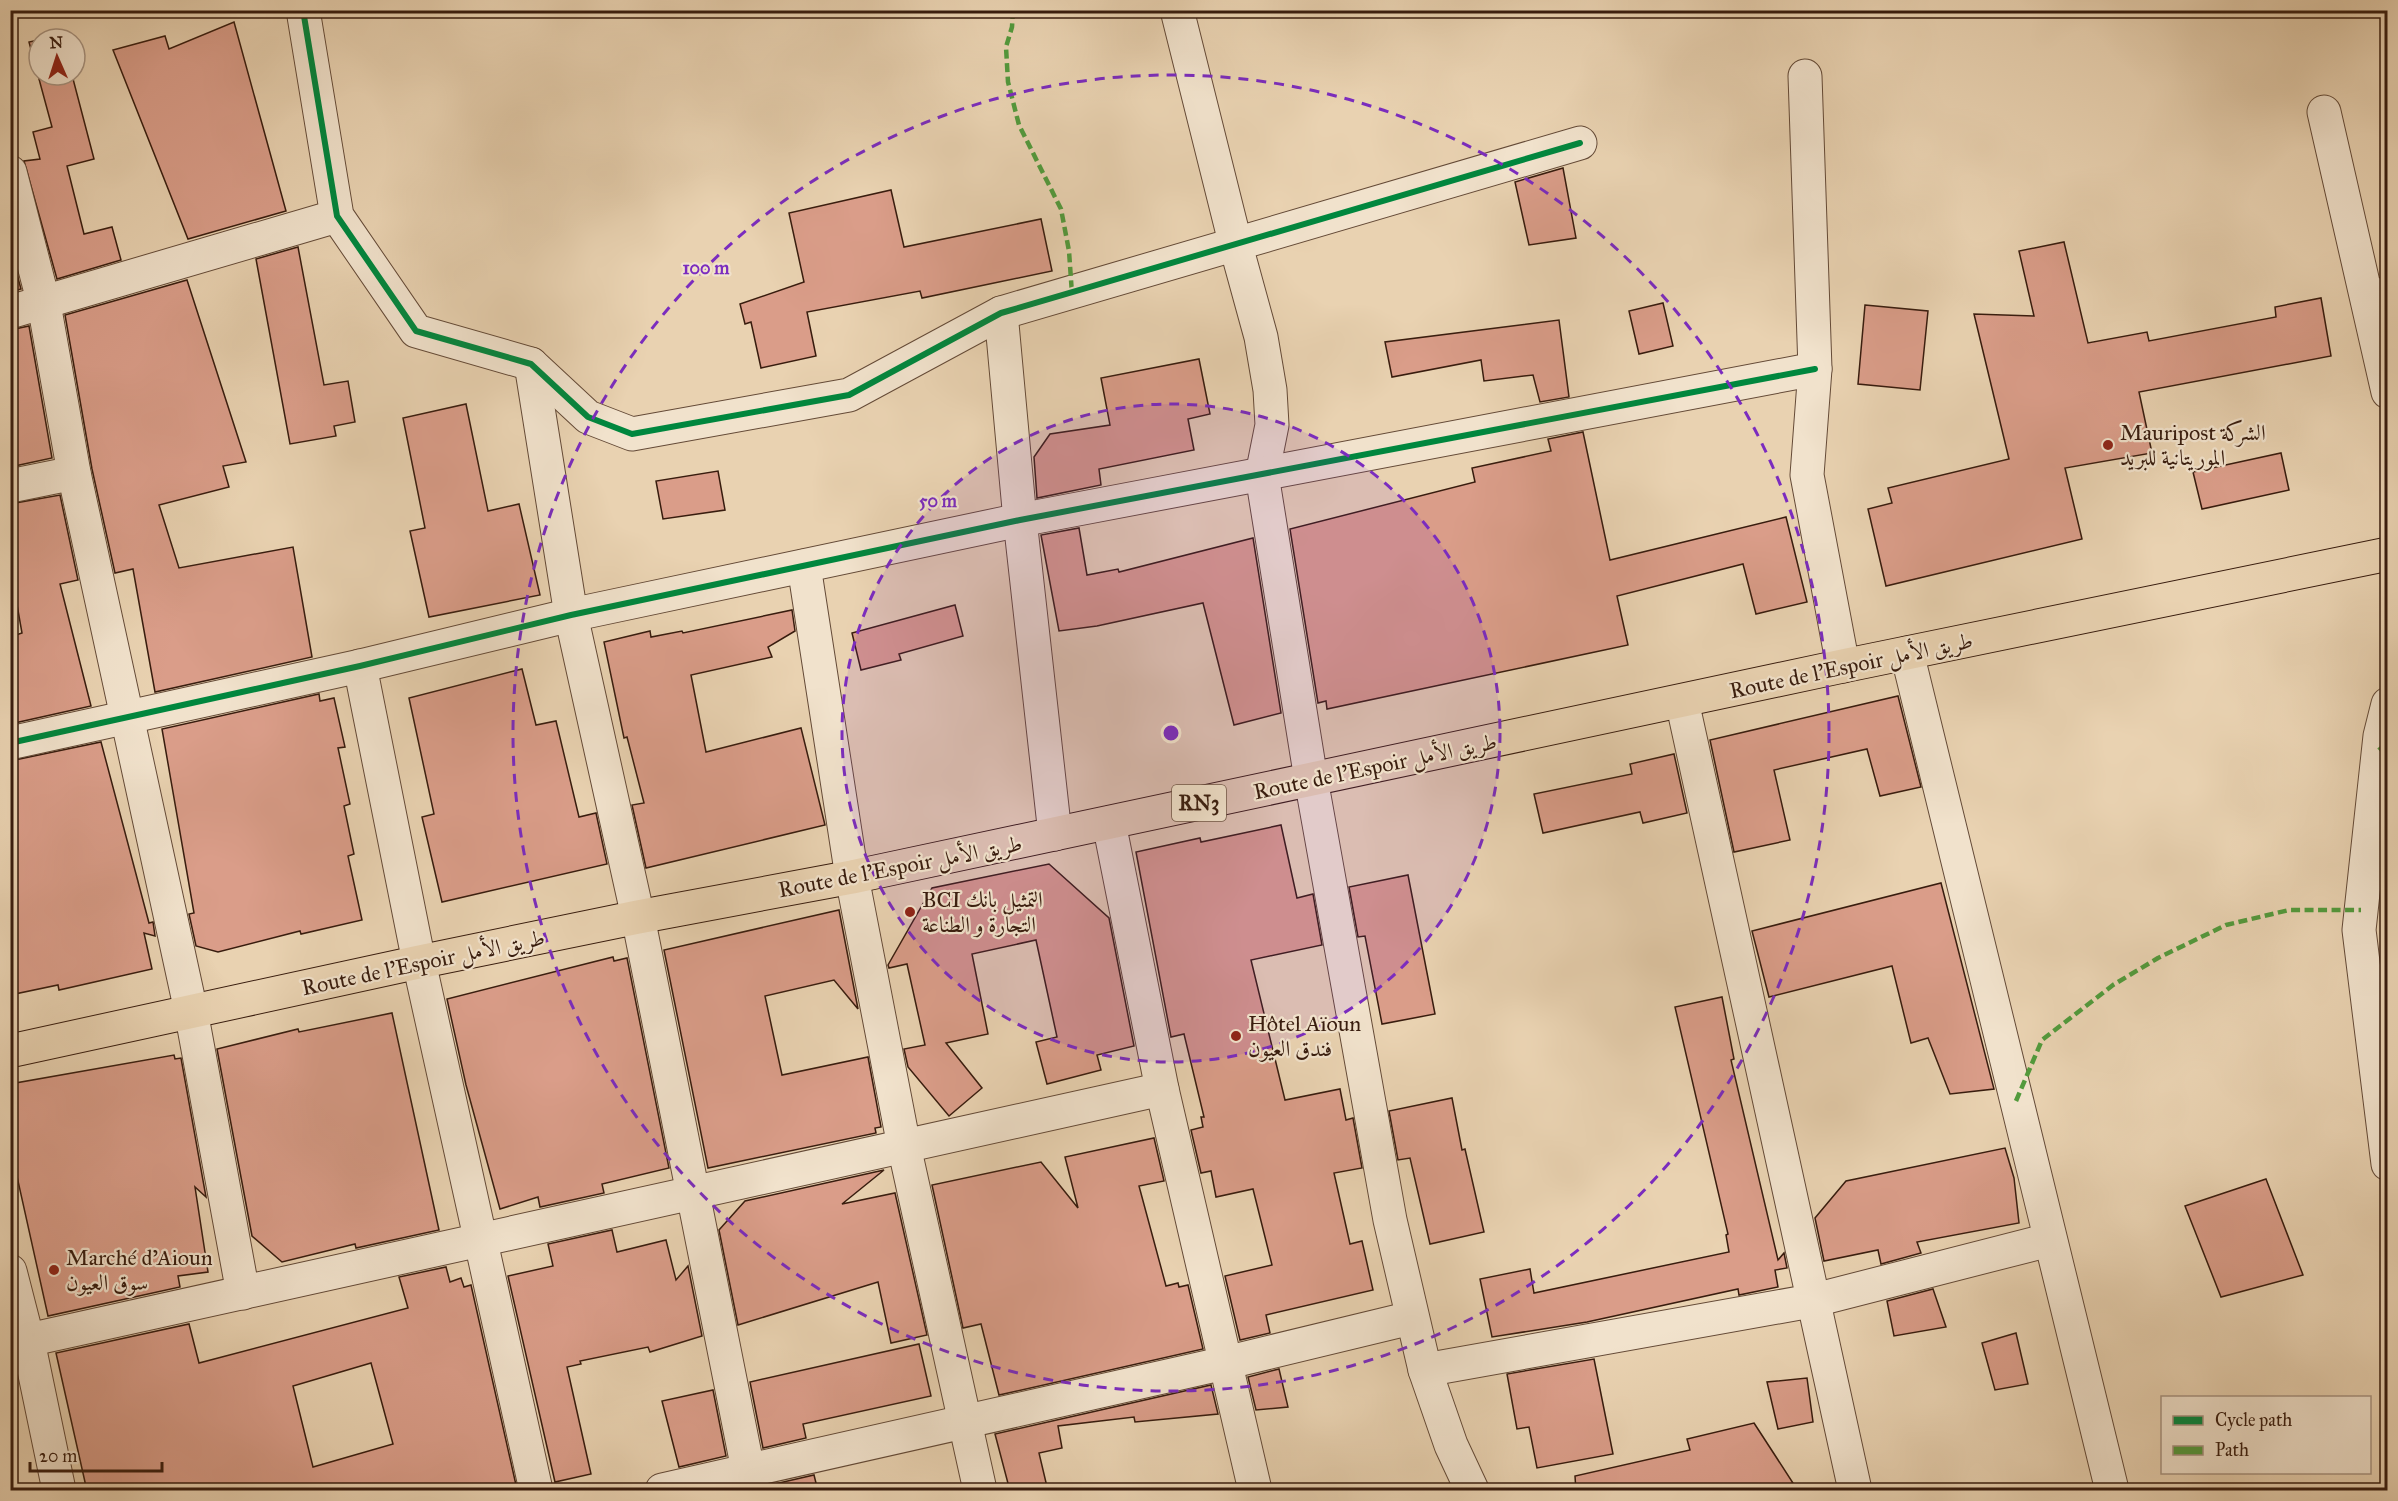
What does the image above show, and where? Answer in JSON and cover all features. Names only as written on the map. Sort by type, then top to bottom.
[{"type":"highway","name":"Route de l’Espoir طريق الأمل","points":[[10,1051],[419,962],[638,917],[852,877],[1843,666],[2388,554]]},
{"type":"street","points":[[303,10],[337,216],[416,331],[531,364],[588,417],[632,434],[849,395],[1001,313],[1236,246],[1580,143]]},
{"type":"street","points":[[1177,10],[1261,337],[1270,390],[1272,425],[1262,476],[1311,779],[1390,1220],[1411,1318],[1425,1370],[1451,1445],[1472,1491]]},
{"type":"street","points":[[1805,76],[1815,369],[1807,475],[1843,666]]},
{"type":"street","points":[[2324,112],[2376,291],[2388,392]]},
{"type":"street","points":[[10,172],[44,304],[74,473],[191,1011],[243,1293]]},
{"type":"street","points":[[10,312],[44,304],[337,216]]},
{"type":"street","points":[[1001,313],[1020,520],[1055,834]]},
{"type":"street","points":[[531,364],[571,615],[638,917],[750,1481]]},
{"type":"street","points":[[10,743],[360,666],[571,615],[1020,520],[1262,476],[1815,369]]},
{"type":"street","points":[[10,486],[74,473]]},
{"type":"street","points":[[804,566],[852,877],[904,1146],[980,1491]]},
{"type":"street","points":[[1907,653],[2112,1491]]},
{"type":"street","points":[[360,666],[419,962],[536,1491]]},
{"type":"street","points":[[1682,701],[1811,1301],[1855,1491]]},
{"type":"street","points":[[2388,704],[2380,736],[2359,930],[2388,1164]]},
{"type":"street","points":[[1109,823],[1162,1089],[1255,1491]]},
{"type":"street","points":[[19,1342],[1162,1089]]},
{"type":"street","points":[[1425,1370],[1811,1301],[2049,1240]]},
{"type":"street","points":[[10,1271],[19,1342],[58,1491]]},
{"type":"street","points":[[662,1491],[750,1481],[965,1423],[1411,1318]]},
{"type":"building","points":[[234,22],[286,211],[188,239],[113,50],[165,36],[169,49]]},
{"type":"building","points":[[41,87],[75,87],[94,159],[67,166],[84,234],[112,227],[121,260],[57,279],[24,161],[40,159],[33,132],[52,127]]},
{"type":"building","points":[[1563,168],[1576,238],[1529,245],[1515,182]]},
{"type":"building","points":[[891,190],[904,247],[1041,219],[1052,271],[922,298],[920,291],[807,312],[816,356],[761,368],[751,322],[745,324],[740,304],[804,282],[789,213]]},
{"type":"building","points":[[2064,242],[2088,343],[2147,332],[2149,341],[2276,317],[2275,307],[2321,298],[2331,356],[2139,392],[2152,453],[2065,468],[2082,539],[1886,586],[1868,509],[1892,503],[1888,488],[2009,459],[1974,314],[2034,316],[2019,251]]},
{"type":"building","points":[[298,247],[324,385],[348,381],[355,422],[334,426],[336,436],[290,444],[256,259]]},
{"type":"building","points":[[10,249],[21,289],[10,292]]},
{"type":"building","points":[[187,280],[246,462],[223,466],[229,487],[159,505],[179,568],[293,547],[312,657],[155,692],[133,569],[115,573],[92,469],[65,315]]},
{"type":"building","points":[[1663,303],[1673,346],[1639,354],[1629,311]]},
{"type":"building","points":[[1865,305],[1928,311],[1920,390],[1858,384]]},
{"type":"building","points":[[1559,320],[1569,397],[1540,402],[1533,375],[1484,381],[1481,360],[1392,377],[1385,342]]},
{"type":"building","points":[[29,326],[52,458],[10,467],[10,330]]},
{"type":"building","points":[[1199,359],[1210,414],[1188,419],[1194,450],[1099,469],[1101,485],[1037,498],[1034,457],[1050,434],[1110,425],[1101,378]]},
{"type":"building","points":[[466,404],[488,511],[519,504],[540,595],[429,617],[410,531],[425,528],[403,418]]},
{"type":"building","points":[[1583,432],[1610,560],[1786,517],[1807,602],[1756,614],[1743,564],[1617,596],[1628,645],[1327,709],[1326,701],[1318,703],[1290,529],[1475,482],[1472,468],[1551,451],[1548,439]]},
{"type":"building","points":[[2281,453],[2289,490],[2202,509],[2193,472]]},
{"type":"building","points":[[718,471],[725,510],[663,519],[656,481]]},
{"type":"building","points":[[60,495],[78,580],[60,584],[91,706],[10,724],[10,637],[22,633],[10,565],[10,504]]},
{"type":"building","points":[[1079,528],[1087,575],[1118,569],[1119,572],[1253,538],[1281,713],[1234,725],[1203,603],[1097,626],[1059,631],[1041,535]]},
{"type":"building","points":[[955,605],[963,636],[899,654],[901,660],[861,670],[852,633]]},
{"type":"building","points":[[792,610],[795,631],[768,647],[772,657],[691,675],[706,752],[801,728],[825,825],[646,868],[632,805],[644,803],[627,737],[624,738],[604,642],[650,631],[651,637],[682,631],[683,633]]},
{"type":"building","points":[[522,669],[536,725],[556,721],[579,817],[596,813],[607,864],[442,902],[422,817],[434,814],[409,698]]},
{"type":"building","points":[[319,694],[320,701],[334,698],[345,747],[338,748],[350,804],[344,806],[354,854],[348,856],[362,920],[301,934],[300,931],[218,952],[196,946],[189,914],[194,913],[162,729]]},
{"type":"building","points":[[1898,696],[1921,787],[1880,796],[1867,749],[1774,770],[1790,840],[1734,852],[1710,740]]},
{"type":"building","points":[[101,742],[149,923],[153,922],[155,936],[144,933],[152,969],[59,990],[58,985],[10,995],[10,761]]},
{"type":"building","points":[[1674,754],[1687,813],[1643,823],[1640,812],[1543,833],[1534,794],[1632,774],[1630,764]]},
{"type":"building","points":[[1281,825],[1297,898],[1313,894],[1322,945],[1251,960],[1285,1100],[1340,1089],[1346,1120],[1353,1118],[1362,1168],[1334,1173],[1350,1244],[1362,1241],[1373,1290],[1266,1315],[1270,1333],[1240,1340],[1225,1276],[1272,1265],[1253,1189],[1216,1197],[1211,1171],[1201,1173],[1191,1130],[1203,1127],[1201,1117],[1204,1117],[1184,1034],[1171,1037],[1136,852],[1200,838],[1201,842]]},
{"type":"building","points":[[1049,864],[1109,918],[1134,1046],[1097,1055],[1101,1070],[1047,1084],[1036,1042],[1057,1037],[1036,940],[972,954],[988,1034],[946,1043],[982,1088],[949,1116],[908,1067],[904,1049],[925,1045],[907,964],[889,968],[888,965],[932,888]]},
{"type":"building","points":[[1408,875],[1435,1014],[1382,1024],[1365,936],[1358,937],[1349,887]]},
{"type":"building","points":[[1941,883],[1994,1089],[1950,1094],[1928,1038],[1911,1043],[1892,966],[1769,997],[1752,931]]},
{"type":"building","points":[[839,910],[858,1009],[834,980],[765,996],[782,1075],[868,1057],[881,1127],[875,1128],[876,1133],[708,1168],[664,950]]},
{"type":"building","points":[[613,957],[614,961],[627,958],[669,1168],[602,1184],[604,1193],[540,1207],[538,1197],[500,1209],[466,1085],[447,999]]},
{"type":"building","points":[[1722,997],[1734,1059],[1731,1060],[1778,1260],[1784,1253],[1787,1268],[1775,1270],[1778,1287],[1739,1295],[1738,1289],[1587,1322],[1492,1337],[1480,1279],[1530,1269],[1534,1293],[1729,1252],[1726,1235],[1728,1234],[1675,1007]]},
{"type":"building","points":[[392,1013],[439,1230],[356,1248],[355,1244],[282,1262],[252,1236],[217,1049],[298,1029],[299,1032]]},
{"type":"building","points":[[174,1055],[175,1059],[181,1058],[206,1197],[195,1187],[208,1272],[178,1276],[180,1287],[48,1316],[10,1145],[10,1084]]},
{"type":"building","points":[[1452,1098],[1462,1150],[1465,1149],[1484,1232],[1430,1244],[1410,1158],[1398,1160],[1389,1111]]},
{"type":"building","points":[[1154,1138],[1164,1181],[1139,1186],[1166,1286],[1178,1283],[1179,1287],[1188,1285],[1203,1349],[999,1395],[981,1324],[963,1328],[932,1185],[1041,1162],[1078,1208],[1065,1157]]},
{"type":"building","points":[[2005,1148],[2014,1178],[2019,1223],[1917,1242],[1921,1253],[1881,1264],[1878,1250],[1824,1261],[1815,1218],[1846,1181]]},
{"type":"building","points":[[884,1170],[842,1204],[895,1193],[927,1335],[891,1343],[878,1282],[738,1325],[719,1230],[745,1201]]},
{"type":"building","points":[[2266,1179],[2303,1275],[2221,1297],[2185,1206]]},
{"type":"building","points":[[612,1230],[617,1252],[666,1240],[676,1280],[688,1266],[702,1336],[650,1352],[648,1347],[580,1361],[581,1364],[567,1367],[591,1474],[555,1482],[508,1276],[553,1266],[548,1244]]},
{"type":"building","points":[[446,1267],[450,1282],[461,1278],[464,1287],[471,1285],[516,1485],[497,1491],[87,1491],[56,1353],[189,1324],[199,1363],[408,1308],[399,1277]],"holes":[[[371,1363],[393,1444],[313,1467],[293,1386]]]},
{"type":"building","points":[[1933,1289],[1946,1327],[1894,1336],[1887,1301]]},
{"type":"building","points":[[2016,1333],[2028,1384],[1995,1390],[1982,1343]]},
{"type":"building","points":[[919,1344],[931,1396],[803,1424],[806,1438],[763,1448],[750,1382]]},
{"type":"building","points":[[1594,1359],[1613,1454],[1537,1468],[1529,1427],[1517,1429],[1507,1374]]},
{"type":"building","points":[[1279,1369],[1288,1407],[1256,1410],[1248,1377]]},
{"type":"building","points":[[1807,1378],[1813,1422],[1778,1429],[1767,1382]]},
{"type":"building","points":[[1211,1385],[1218,1414],[1135,1422],[1134,1417],[1058,1426],[1062,1448],[1039,1453],[1048,1491],[1010,1491],[995,1434]]},
{"type":"building","points":[[713,1390],[726,1456],[679,1467],[662,1401]]},
{"type":"building","points":[[1754,1423],[1793,1483],[1762,1491],[1576,1491],[1575,1476],[1690,1450],[1687,1439]]},
{"type":"building","points":[[814,1475],[818,1491],[770,1491],[770,1485]]},
{"type":"marked path","points":[[1013,10],[1012,27],[1006,47],[1008,82],[1019,125],[1061,209],[1069,251],[1072,294]]},
{"type":"marked path","points":[[2379,747],[2388,757]]},
{"type":"marked path","points":[[2016,1101],[2042,1040],[2113,985],[2158,958],[2226,925],[2289,910],[2361,910]]},
{"type":"cycle path","points":[[303,10],[337,216],[416,331],[531,364],[588,417],[632,434],[849,395],[1001,313],[1580,143]]},
{"type":"cycle path","points":[[10,743],[360,666],[571,615],[1020,520],[1815,369]]},
{"type":"place","name":"Mauripost الشركة الموريتانية للبريد","points":[[2108,445]]},
{"type":"place","name":"BCI التمثيل بانك التجارة و الطناعة","points":[[910,912]]},
{"type":"place","name":"Hôtel Aïoun فندق العيون","points":[[1236,1036]]},
{"type":"place","name":"Marché d'Aioun سوق العيون","points":[[54,1270]]}]
